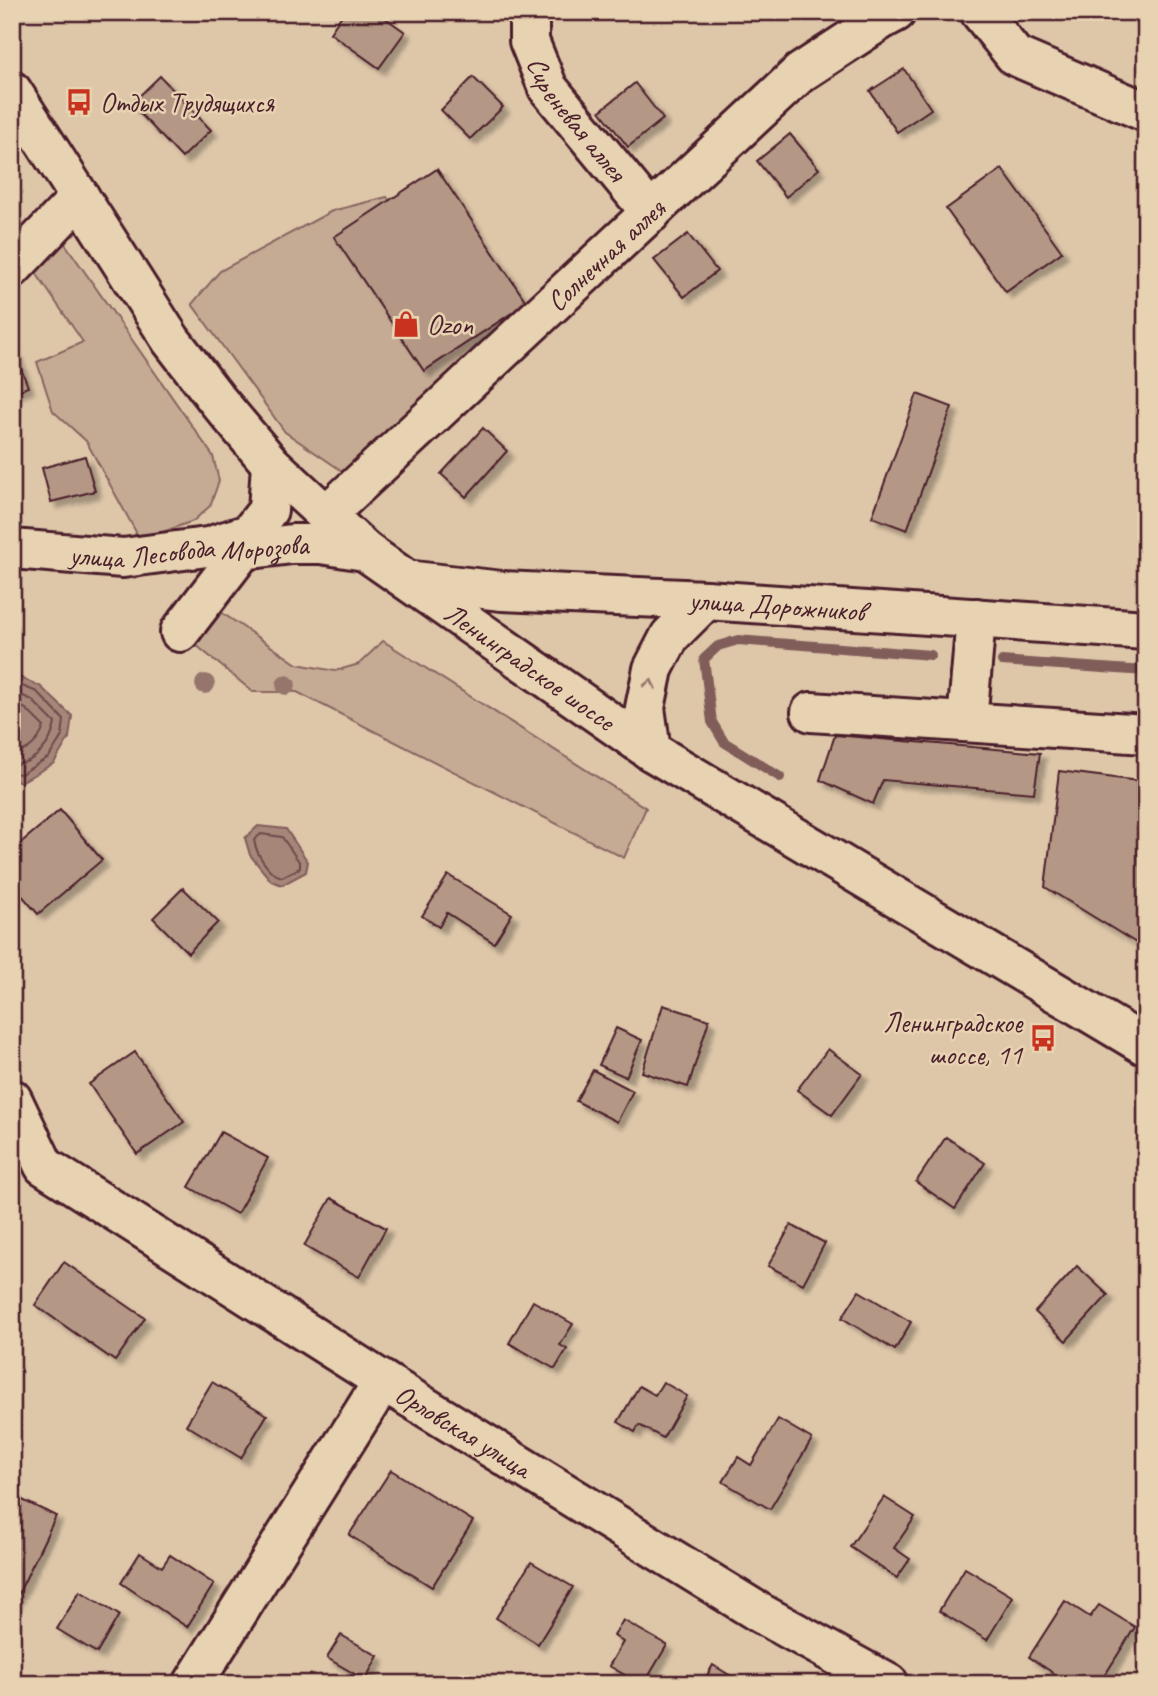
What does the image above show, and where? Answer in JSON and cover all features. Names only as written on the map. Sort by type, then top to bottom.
[{"type":"street","name":"Сиреневая аллея","points":[[529,12],[529,41],[548,88],[651,213]]},
{"type":"street","name":"Солнечная аллея","points":[[327,515],[342,498],[800,74],[896,12]]},
{"type":"street","points":[[980,12],[1015,56],[1146,112]]},
{"type":"street","name":"Ленинградское шоссе","points":[[18,114],[80,197],[171,340],[218,401],[271,464],[365,551],[651,751],[1146,1046]]},
{"type":"street","points":[[12,268],[80,197]]},
{"type":"street","points":[[180,632],[225,549],[248,534],[268,510],[271,464]]},
{"type":"street","name":"улица Лесовода Морозова","points":[[12,549],[123,558],[292,544],[321,544],[365,551]]},
{"type":"street","name":"улица Дорожников","points":[[409,581],[502,592],[706,600],[1146,630]]},
{"type":"street","points":[[651,751],[645,708],[653,669],[670,636],[706,600]]},
{"type":"street","points":[[967,722],[976,618]]},
{"type":"street","points":[[811,712],[1146,734]]},
{"type":"street","name":"Орловская улица","points":[[12,1099],[44,1166],[383,1381],[760,1614],[890,1684]]},
{"type":"street","points":[[193,1684],[383,1381]]},
{"type":"shaded area","points":[[387,197],[415,236],[480,288],[519,313],[348,475],[285,432],[192,304],[220,271],[332,211]]},
{"type":"shaded area","points":[[59,235],[213,456],[219,481],[210,506],[193,521],[134,539],[136,532],[86,441],[53,411],[37,362],[83,342],[32,267]]},
{"type":"shaded area","points":[[215,608],[297,664],[335,671],[359,664],[383,641],[646,808],[624,858],[297,692],[253,692],[190,640]]},
{"type":"water","points":[[12,674],[40,686],[72,716],[69,738],[54,763],[21,782],[12,779]]},
{"type":"water","points":[[258,826],[286,829],[308,862],[306,872],[282,885],[271,881],[250,855],[245,838]]},
{"type":"building","points":[[344,12],[377,12],[405,32],[379,68],[330,33]]},
{"type":"building","points":[[904,69],[931,109],[897,132],[870,91]]},
{"type":"building","points":[[160,76],[211,130],[182,158],[131,104]]},
{"type":"building","points":[[473,77],[503,107],[470,139],[441,110]]},
{"type":"building","points":[[635,83],[663,119],[628,147],[600,111]]},
{"type":"building","points":[[790,134],[819,169],[786,197],[757,161]]},
{"type":"building","points":[[437,169],[527,303],[424,371],[334,237]]},
{"type":"building","points":[[1002,169],[1062,252],[1006,292],[946,209]]},
{"type":"building","points":[[688,234],[717,271],[684,297],[654,260]]},
{"type":"building","points":[[12,344],[28,387],[12,393]]},
{"type":"building","points":[[917,394],[952,407],[907,530],[872,517]]},
{"type":"building","points":[[483,428],[507,451],[466,497],[441,474]]},
{"type":"building","points":[[85,456],[95,491],[51,502],[42,468]]},
{"type":"building","points":[[835,735],[1040,753],[1034,793],[883,780],[873,804],[820,780]]},
{"type":"building","points":[[1059,771],[1146,782],[1146,949],[1045,887]]},
{"type":"building","points":[[60,810],[102,860],[38,914],[12,884],[12,850]]},
{"type":"building","points":[[448,875],[512,914],[494,943],[447,913],[439,927],[422,916]]},
{"type":"building","points":[[183,888],[218,922],[188,953],[153,918]]},
{"type":"building","points":[[663,1005],[709,1020],[688,1087],[642,1072]]},
{"type":"building","points":[[616,1028],[642,1040],[626,1077],[599,1065]]},
{"type":"building","points":[[828,1049],[862,1074],[832,1115],[797,1090]]},
{"type":"building","points":[[135,1052],[184,1122],[137,1154],[89,1084]]},
{"type":"building","points":[[593,1070],[633,1091],[617,1122],[576,1101]]},
{"type":"building","points":[[221,1132],[268,1158],[237,1214],[189,1187]]},
{"type":"building","points":[[946,1137],[985,1163],[955,1209],[916,1182]]},
{"type":"building","points":[[331,1198],[386,1228],[359,1277],[304,1246]]},
{"type":"building","points":[[791,1225],[825,1243],[803,1284],[768,1266]]},
{"type":"building","points":[[64,1262],[145,1318],[115,1361],[35,1305]]},
{"type":"building","points":[[1077,1266],[1108,1295],[1066,1341],[1035,1312]]},
{"type":"building","points":[[859,1291],[911,1322],[895,1350],[842,1318]]},
{"type":"building","points":[[533,1301],[573,1324],[560,1345],[567,1349],[555,1369],[509,1343]]},
{"type":"building","points":[[212,1382],[267,1415],[241,1458],[186,1425]]},
{"type":"building","points":[[663,1382],[687,1396],[663,1438],[639,1425],[635,1432],[618,1422],[639,1386],[655,1395]]},
{"type":"building","points":[[778,1419],[812,1439],[770,1509],[723,1482],[738,1457],[751,1465]]},
{"type":"building","points":[[391,1470],[473,1521],[432,1587],[349,1535]]},
{"type":"building","points":[[12,1495],[56,1516],[12,1607]]},
{"type":"building","points":[[884,1497],[915,1517],[894,1548],[910,1559],[897,1578],[850,1547]]},
{"type":"building","points":[[140,1553],[162,1567],[170,1555],[214,1584],[187,1627],[121,1583]]},
{"type":"building","points":[[531,1562],[573,1587],[538,1644],[496,1618]]},
{"type":"building","points":[[965,1568],[1013,1597],[987,1640],[939,1611]]},
{"type":"building","points":[[80,1591],[119,1615],[97,1653],[57,1629]]},
{"type":"building","points":[[1065,1601],[1090,1617],[1099,1605],[1135,1627],[1100,1683],[1089,1676],[1084,1684],[1070,1684],[1029,1657]]},
{"type":"building","points":[[623,1620],[667,1645],[644,1684],[609,1666],[623,1642],[614,1636]]},
{"type":"building","points":[[341,1635],[378,1656],[365,1680],[327,1658]]},
{"type":"building","points":[[713,1665],[744,1684],[702,1684]]},
{"type":"waterway","points":[[780,777],[724,742],[712,722],[704,659],[718,646],[738,640],[931,655]]},
{"type":"waterway","points":[[1002,661],[1146,671]]},
{"type":"place","name":"Отдых Трудящихся","points":[[79,102]]},
{"type":"place","name":"Ozon","points":[[406,324]]},
{"type":"place","name":"Ленинградское шоссе, 11","points":[[1043,1038]]}]
